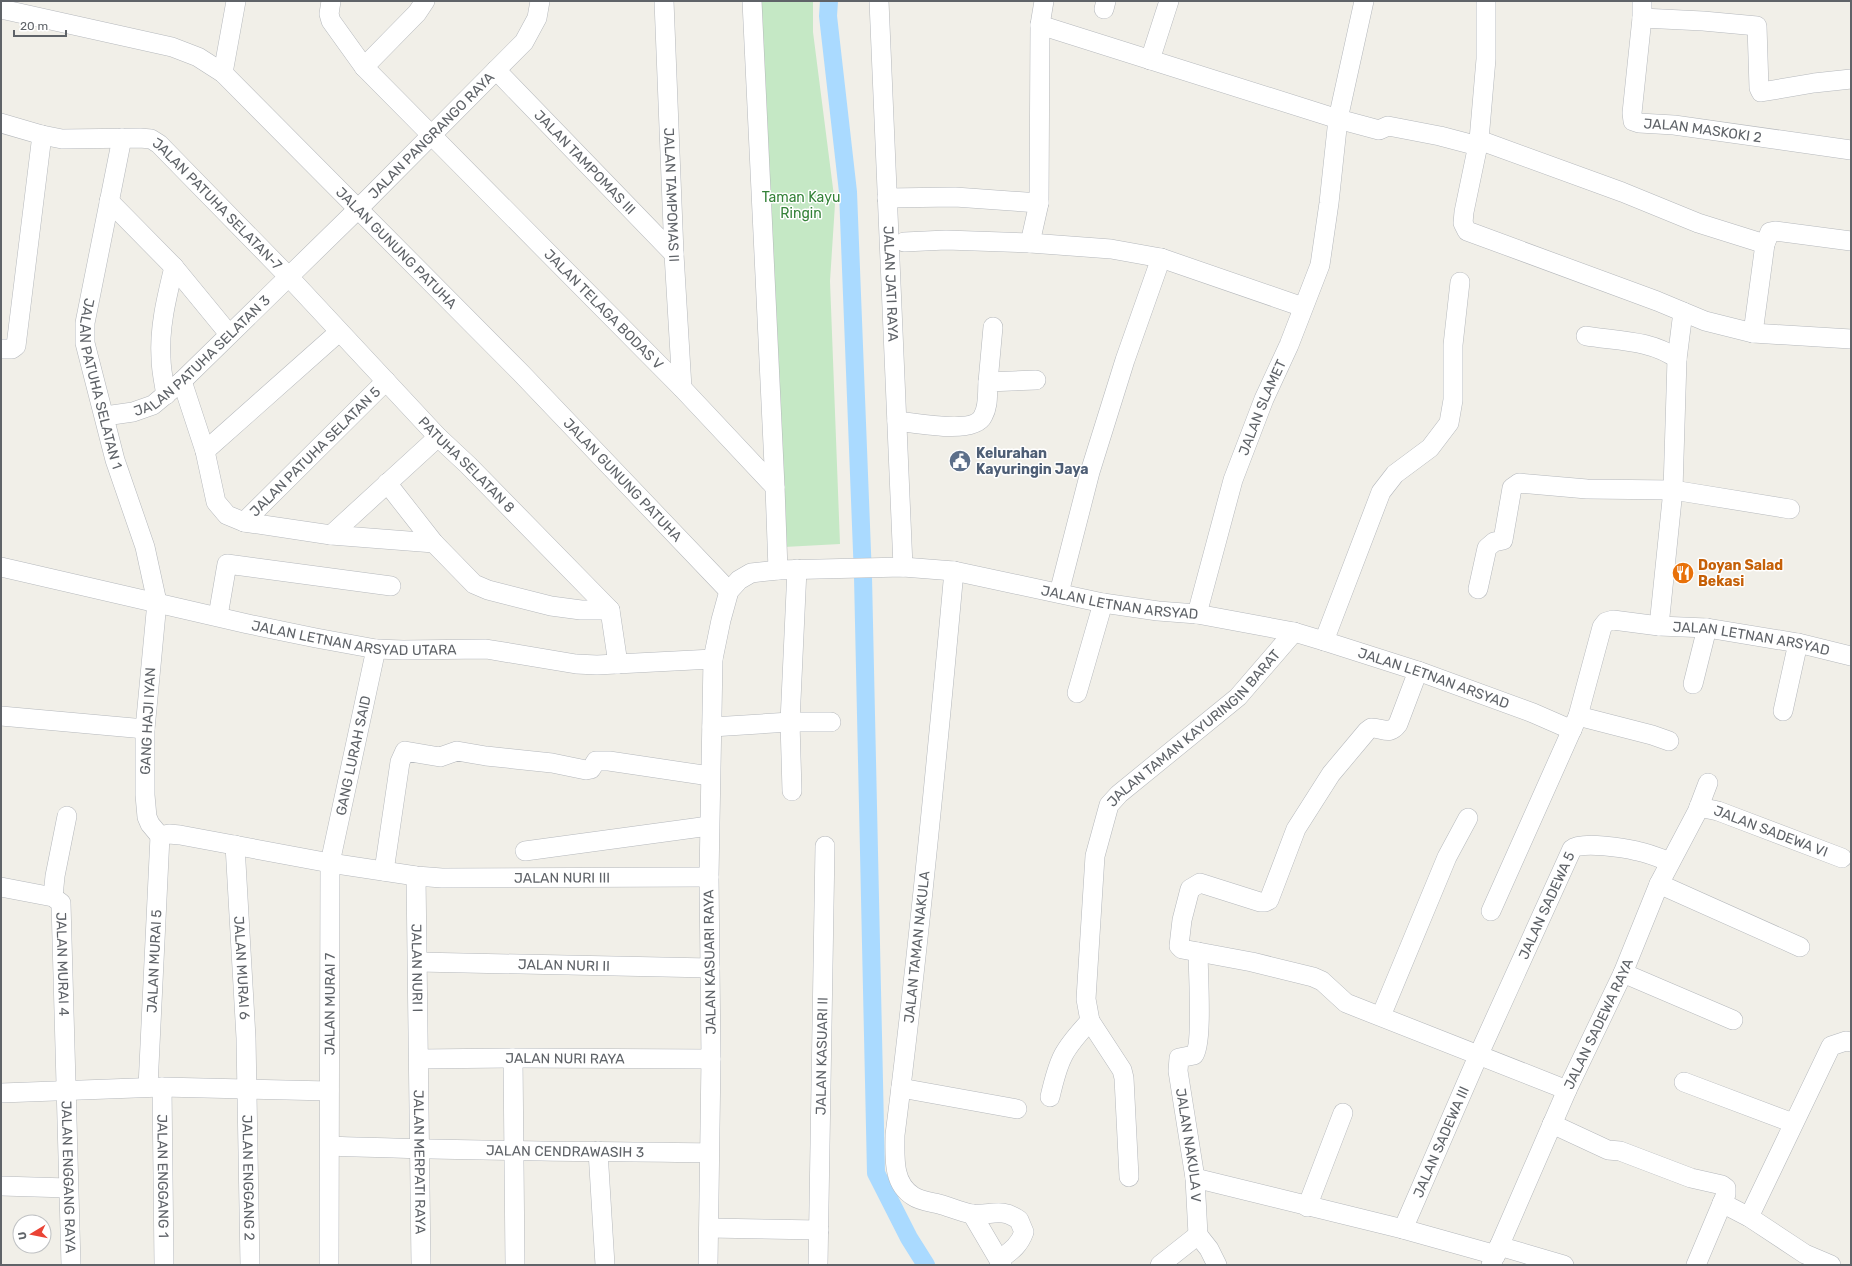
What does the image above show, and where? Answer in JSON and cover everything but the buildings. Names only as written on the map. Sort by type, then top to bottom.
[{"type":"street","points":[[223,73],[236,1]]},
{"type":"street","name":"JALAN TELAGA BODAS V","points":[[331,1],[329,14],[331,21],[364,66],[682,388],[775,487]]},
{"type":"street","points":[[364,66],[417,13],[424,1]]},
{"type":"street","name":"JALAN PANGRANGO RAYA","points":[[288,276],[358,209],[524,42],[537,18],[540,1]]},
{"type":"street","name":"JALAN TAMPOMAS II","points":[[664,1],[674,254],[682,388]]},
{"type":"street","points":[[752,1],[778,570]]},
{"type":"street","name":"JALAN JATI RAYA","points":[[878,1],[897,421],[895,566]]},
{"type":"street","points":[[1030,243],[1039,203],[1040,25],[1044,1]]},
{"type":"street","points":[[1150,60],[1169,1]]},
{"type":"street","name":"JALAN SLAMET","points":[[1197,614],[1233,480],[1264,399],[1289,345],[1320,265],[1329,203],[1338,119],[1364,1]]},
{"type":"street","points":[[1486,1],[1486,58],[1479,143],[1462,223],[1466,231],[1682,320],[1705,321],[1753,333],[1851,339]]},
{"type":"street","name":"JALAN GUNUNG PATUHA","points":[[1,9],[172,47],[198,57],[223,73],[520,372],[729,591]]},
{"type":"street","points":[[1642,10],[1703,21],[1757,26],[1759,88],[1761,92],[1814,83],[1851,79]]},
{"type":"street","name":"JALAN MASKOKI 2","points":[[1642,10],[1632,112],[1633,121],[1639,123],[1674,125],[1851,150]]},
{"type":"street","points":[[1040,25],[1338,119],[1379,130],[1388,126],[1479,143],[1622,192],[1698,223],[1765,244]]},
{"type":"street","name":"JALAN TAMPOMAS III","points":[[496,70],[674,254]]},
{"type":"street","name":"JALAN PATUHA SELATAN-7","points":[[1,123],[42,135],[62,139],[146,138],[159,144],[288,276]]},
{"type":"street","points":[[1,349],[12,349],[16,346],[42,135]]},
{"type":"street","name":"JALAN PATUHA SELATAN 1","points":[[122,138],[85,323],[86,348],[123,486],[145,546],[157,602]]},
{"type":"street","points":[[887,198],[955,197],[1039,203]]},
{"type":"street","points":[[109,201],[174,267],[229,334]]},
{"type":"street","points":[[1753,333],[1765,244],[1769,234],[1775,231],[1851,241]]},
{"type":"street","points":[[904,242],[946,240],[1030,243],[1111,249],[1161,258],[1303,307]]},
{"type":"street","points":[[1059,593],[1090,472],[1125,360],[1161,258]]},
{"type":"street","points":[[166,395],[161,358],[162,338],[164,309],[174,267]]},
{"type":"street","name":"PATUHA SELATAN 8","points":[[288,276],[438,437],[473,470],[610,610]]},
{"type":"street","name":"JALAN PATUHA SELATAN 3","points":[[105,416],[143,409],[153,405],[182,381],[288,276]]},
{"type":"street","points":[[1324,641],[1381,492],[1395,474],[1430,448],[1449,423],[1453,400],[1453,345],[1460,282]]},
{"type":"street","points":[[1659,626],[1673,490],[1677,359],[1682,320]]},
{"type":"street","points":[[897,421],[954,426],[973,425],[983,417],[987,405],[993,327]]},
{"type":"street","points":[[205,451],[340,332]]},
{"type":"street","points":[[1586,336],[1656,347],[1677,359]]},
{"type":"street","name":"JALAN PATUHA SELATAN 5","points":[[244,522],[386,380]]},
{"type":"street","points":[[988,382],[1036,380]]},
{"type":"street","points":[[182,381],[205,451],[218,506],[227,515],[244,522],[331,535],[434,543]]},
{"type":"street","points":[[331,535],[438,437]]},
{"type":"street","points":[[1478,589],[1487,548],[1494,542],[1503,540],[1514,485],[1523,483],[1587,489],[1673,490],[1790,509]]},
{"type":"street","points":[[387,484],[434,543],[474,584],[488,590],[552,606],[581,610],[610,610],[618,664]]},
{"type":"street","points":[[218,616],[227,564],[391,586]]},
{"type":"street","name":"JALAN LETNAN ARSYAD","points":[[729,591],[739,580],[751,572],[895,566],[954,571],[1103,602],[1158,611],[1197,614],[1294,632],[1418,671],[1533,714],[1575,723],[1604,624],[1612,620],[1659,626],[1707,628],[1798,643],[1851,656]]},
{"type":"street","name":"JALAN LETNAN ARSYAD UTARA","points":[[1,567],[316,638],[376,649],[486,649],[576,664],[618,664],[713,659]]},
{"type":"street","points":[[792,791],[790,722],[797,569]]},
{"type":"street","name":"JALAN TAMAN NAKULA","points":[[954,571],[930,834],[895,1135],[896,1171],[905,1190],[914,1197],[972,1214],[1005,1213],[1019,1220],[1023,1226],[1024,1232],[1017,1247],[1001,1262]]},
{"type":"street","points":[[713,659],[729,591]]},
{"type":"street","name":"GANG HAJI IYAN","points":[[157,602],[145,729],[146,813],[150,824],[160,836]]},
{"type":"street","points":[[1078,693],[1103,602]]},
{"type":"street","points":[[1693,684],[1707,628]]},
{"type":"street","name":"JALAN TAMAN KAYURINGIN BARAT","points":[[1130,1177],[1124,1078],[1122,1070],[1090,1021],[1086,999],[1095,856],[1109,805],[1118,794],[1238,697],[1294,632]]},
{"type":"street","points":[[1783,711],[1798,643]]},
{"type":"street","name":"GANG LURAH SAID","points":[[330,863],[376,649]]},
{"type":"street","name":"JALAN KASUARI RAYA","points":[[708,1265],[710,1059],[709,826],[713,659]]},
{"type":"street","points":[[1418,671],[1398,724],[1390,732],[1371,728],[1367,731],[1328,780],[1296,829],[1269,900],[1260,902],[1200,883],[1190,889],[1182,920],[1179,946],[1182,949],[1252,962],[1314,977],[1322,980],[1346,1004],[1479,1054],[1567,1090]]},
{"type":"street","points":[[1,716],[145,729]]},
{"type":"street","points":[[712,727],[790,722],[831,722]]},
{"type":"street","points":[[1491,911],[1575,723],[1652,735],[1670,741]]},
{"type":"street","points":[[384,871],[400,762],[405,751],[440,757],[457,751],[486,756],[552,763],[586,770],[591,769],[596,761],[609,761],[710,776]]},
{"type":"street","name":"JALAN SADEWA RAYA","points":[[1495,1255],[1567,1090],[1623,973],[1659,884],[1699,807],[1708,783]]},
{"type":"street","name":"JALAN SADEWA VI","points":[[1699,807],[1718,812],[1842,858]]},
{"type":"street","points":[[52,897],[67,816]]},
{"type":"street","points":[[1381,1016],[1447,857],[1468,818]]},
{"type":"street","points":[[525,851],[709,826]]},
{"type":"street","name":"JALAN NURI III","points":[[160,836],[173,834],[330,863],[416,876],[442,878],[709,877]]},
{"type":"street","name":"JALAN MURAI 5","points":[[155,1087],[160,836]]},
{"type":"street","name":"JALAN MURAI 6","points":[[236,845],[246,1038],[247,1090]]},
{"type":"street","name":"JALAN SADEWA 5","points":[[1479,1054],[1573,848],[1580,845],[1591,845],[1637,851],[1670,862]]},
{"type":"street","name":"JALAN KASUARI II","points":[[818,1265],[825,846]]},
{"type":"street","name":"JALAN MURAI 7","points":[[329,1265],[330,863]]},
{"type":"street","name":"JALAN NURI I","points":[[416,876],[420,1059]]},
{"type":"street","points":[[1659,884],[1800,947]]},
{"type":"street","name":"JALAN MURAI 4","points":[[1,887],[52,897],[61,903],[65,1089]]},
{"type":"street","name":"JALAN NAKULA V","points":[[1198,952],[1199,1019],[1196,1053],[1180,1058],[1178,1066],[1195,1178],[1198,1235]]},
{"type":"street","name":"JALAN NURI II","points":[[418,962],[710,968]]},
{"type":"street","points":[[1623,973],[1733,1020]]},
{"type":"street","points":[[1050,1097],[1057,1066],[1064,1050],[1090,1021]]},
{"type":"street","points":[[1749,1217],[1831,1046],[1846,1041],[1851,1042]]},
{"type":"street","name":"JALAN SADEWA III","points":[[1403,1229],[1479,1054]]},
{"type":"street","points":[[514,1058],[515,1265]]},
{"type":"street","name":"JALAN NURI RAYA","points":[[420,1059],[710,1059]]},
{"type":"street","name":"JALAN MERPATI RAYA","points":[[420,1059],[421,1265]]},
{"type":"street","points":[[1684,1082],[1793,1123]]},
{"type":"street","points":[[1,1092],[155,1087],[329,1091]]},
{"type":"street","name":"JALAN ENGGANG 1","points":[[155,1087],[164,1265]]},
{"type":"street","points":[[901,1088],[1017,1109]]},
{"type":"street","name":"JALAN ENGGANG RAYA","points":[[65,1089],[71,1265]]},
{"type":"street","name":"JALAN ENGGANG 2","points":[[247,1090],[250,1265]]},
{"type":"street","points":[[1307,1207],[1343,1113]]},
{"type":"street","points":[[1552,1124],[1608,1150],[1620,1151],[1691,1178],[1722,1185],[1726,1188],[1726,1194],[1696,1265]]},
{"type":"street","name":"JALAN CENDRAWASIH 3","points":[[330,1146],[421,1150],[708,1153]]},
{"type":"street","points":[[598,1151],[605,1265]]},
{"type":"street","points":[[1195,1178],[1307,1207],[1403,1229],[1495,1255],[1564,1265]]},
{"type":"street","points":[[1,1186],[68,1188]]},
{"type":"street","points":[[1722,1203],[1749,1217],[1805,1254],[1831,1265]]},
{"type":"street","points":[[972,1214],[1001,1262]]},
{"type":"street","points":[[709,1228],[819,1230]]},
{"type":"street","points":[[1160,1265],[1198,1235],[1209,1249],[1217,1265]]},
{"type":"green space","name":"Taman Kayu Ringin","points":[[756,1],[813,1],[813,32],[835,204],[830,281],[840,544],[784,547]]},
{"type":"waterway","points":[[829,1],[828,16],[848,192],[863,577],[876,1173],[909,1238],[926,1265]]},
{"type":"place","name":"Kelurahan Kayuringin Jaya","points":[[960,461]]},
{"type":"place","name":"Doyan Salad Bekasi","points":[[1683,573]]}]
